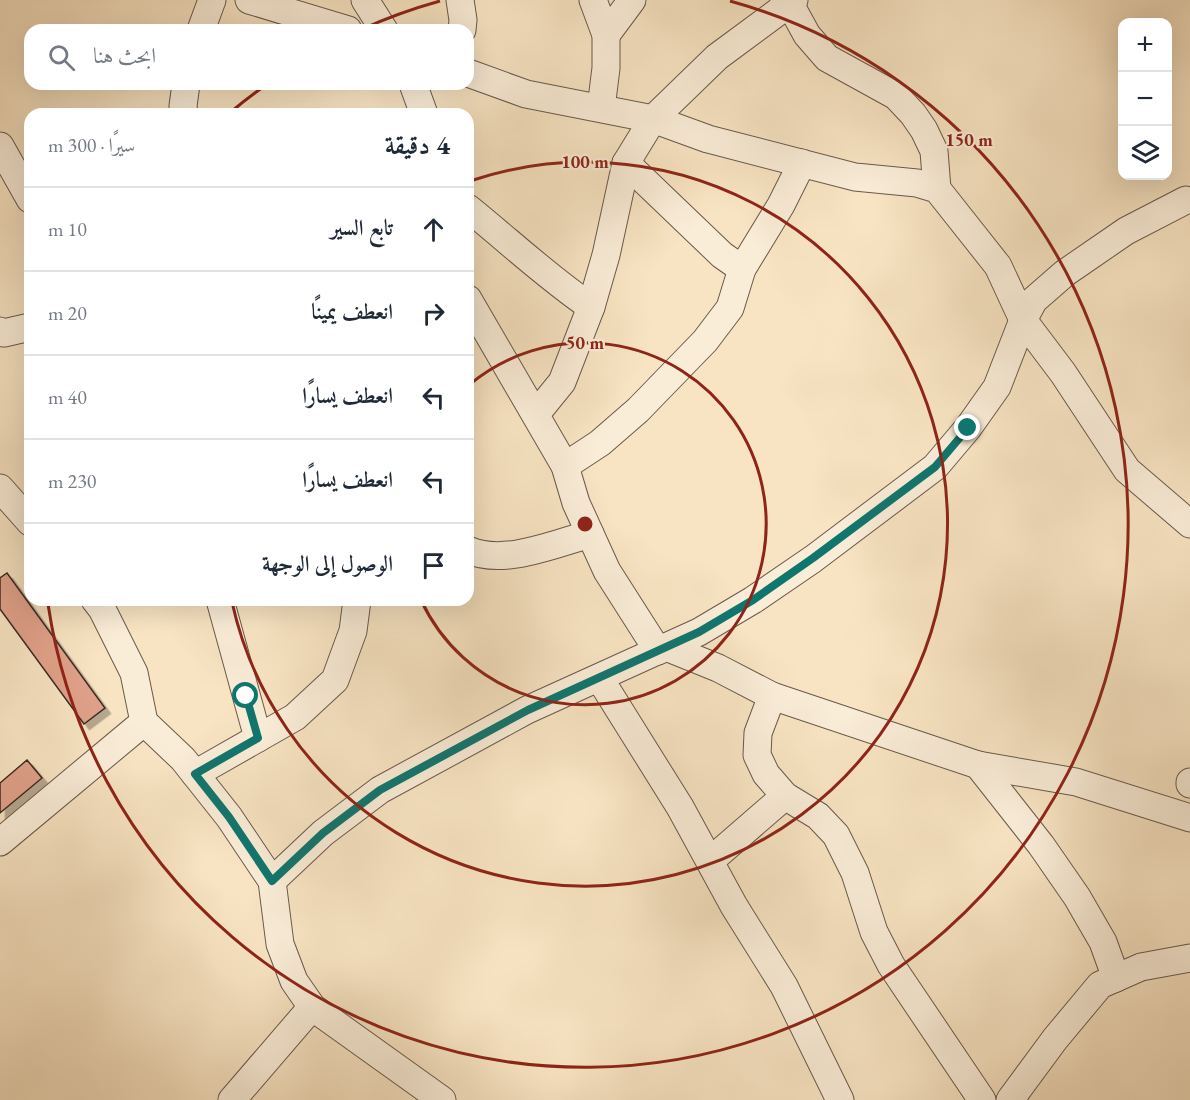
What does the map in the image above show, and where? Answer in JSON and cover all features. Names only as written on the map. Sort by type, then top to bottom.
[{"type":"street","points":[[203,24],[212,0]]},
{"type":"street","points":[[249,0],[328,24]]},
{"type":"street","points":[[364,0],[380,24]]},
{"type":"street","points":[[460,0],[463,24]]},
{"type":"street","points":[[593,0],[606,35],[606,68],[601,108]]},
{"type":"street","points":[[606,35],[632,0]]},
{"type":"street","points":[[536,414],[562,382],[591,307],[606,255],[626,163],[652,119],[717,57],[789,1],[807,35],[827,58],[896,96],[913,114],[934,151],[937,189],[998,266],[1023,320],[1063,373],[1127,470],[1190,524]]},
{"type":"street","points":[[474,75],[526,94],[652,119],[708,138],[855,177],[917,183],[937,189]]},
{"type":"street","points":[[415,90],[422,108]]},
{"type":"street","points":[[0,146],[24,188]]},
{"type":"street","points":[[626,163],[722,255],[742,269]]},
{"type":"street","points":[[565,466],[600,443],[638,410],[705,341],[730,308],[742,269],[781,205],[802,163]]},
{"type":"street","points":[[272,881],[323,833],[380,790],[528,710],[699,632],[753,600],[813,558],[935,467],[968,428],[997,387],[1023,320],[1034,300],[1065,273],[1126,231],[1189,201]]},
{"type":"street","points":[[474,213],[559,285],[591,307]]},
{"type":"street","points":[[474,310],[565,466],[576,503],[607,571],[662,649],[718,668],[772,696],[978,765],[1076,782],[1190,818]]},
{"type":"street","points":[[0,331],[4,333],[24,328]]},
{"type":"street","points":[[0,488],[24,515]]},
{"type":"street","points":[[474,553],[479,555],[512,556],[590,534]]},
{"type":"street","points":[[100,606],[134,673],[144,722],[183,759],[229,817],[272,881],[280,944],[294,981],[312,1007],[442,1100]]},
{"type":"street","points":[[222,606],[258,738]]},
{"type":"street","points":[[195,774],[295,717],[335,680],[353,631],[356,606]]},
{"type":"street","points":[[600,679],[680,807],[734,906],[784,986],[840,1100]]},
{"type":"street","points":[[772,696],[758,734],[757,755],[766,774],[785,796],[818,816],[836,835],[855,873],[874,932],[891,965],[982,1100]]},
{"type":"street","points":[[0,842],[144,722]]},
{"type":"street","points":[[978,765],[1077,897],[1103,942],[1116,978]]},
{"type":"street","points":[[710,861],[785,796]]},
{"type":"street","points":[[1010,1100],[1055,1039],[1100,985],[1141,967],[1190,958]]},
{"type":"street","points":[[232,1100],[312,1007]]},
{"type":"building","points":[[7,573],[24,596],[24,606],[31,606],[105,708],[84,724],[0,609],[0,578]]},
{"type":"building","points":[[27,760],[42,778],[0,813],[0,783]]},
{"type":"route","points":[[246,696],[258,738],[195,774],[229,817],[272,881],[323,833],[380,790],[528,710],[699,632],[753,600],[935,467],[968,428]]}]
